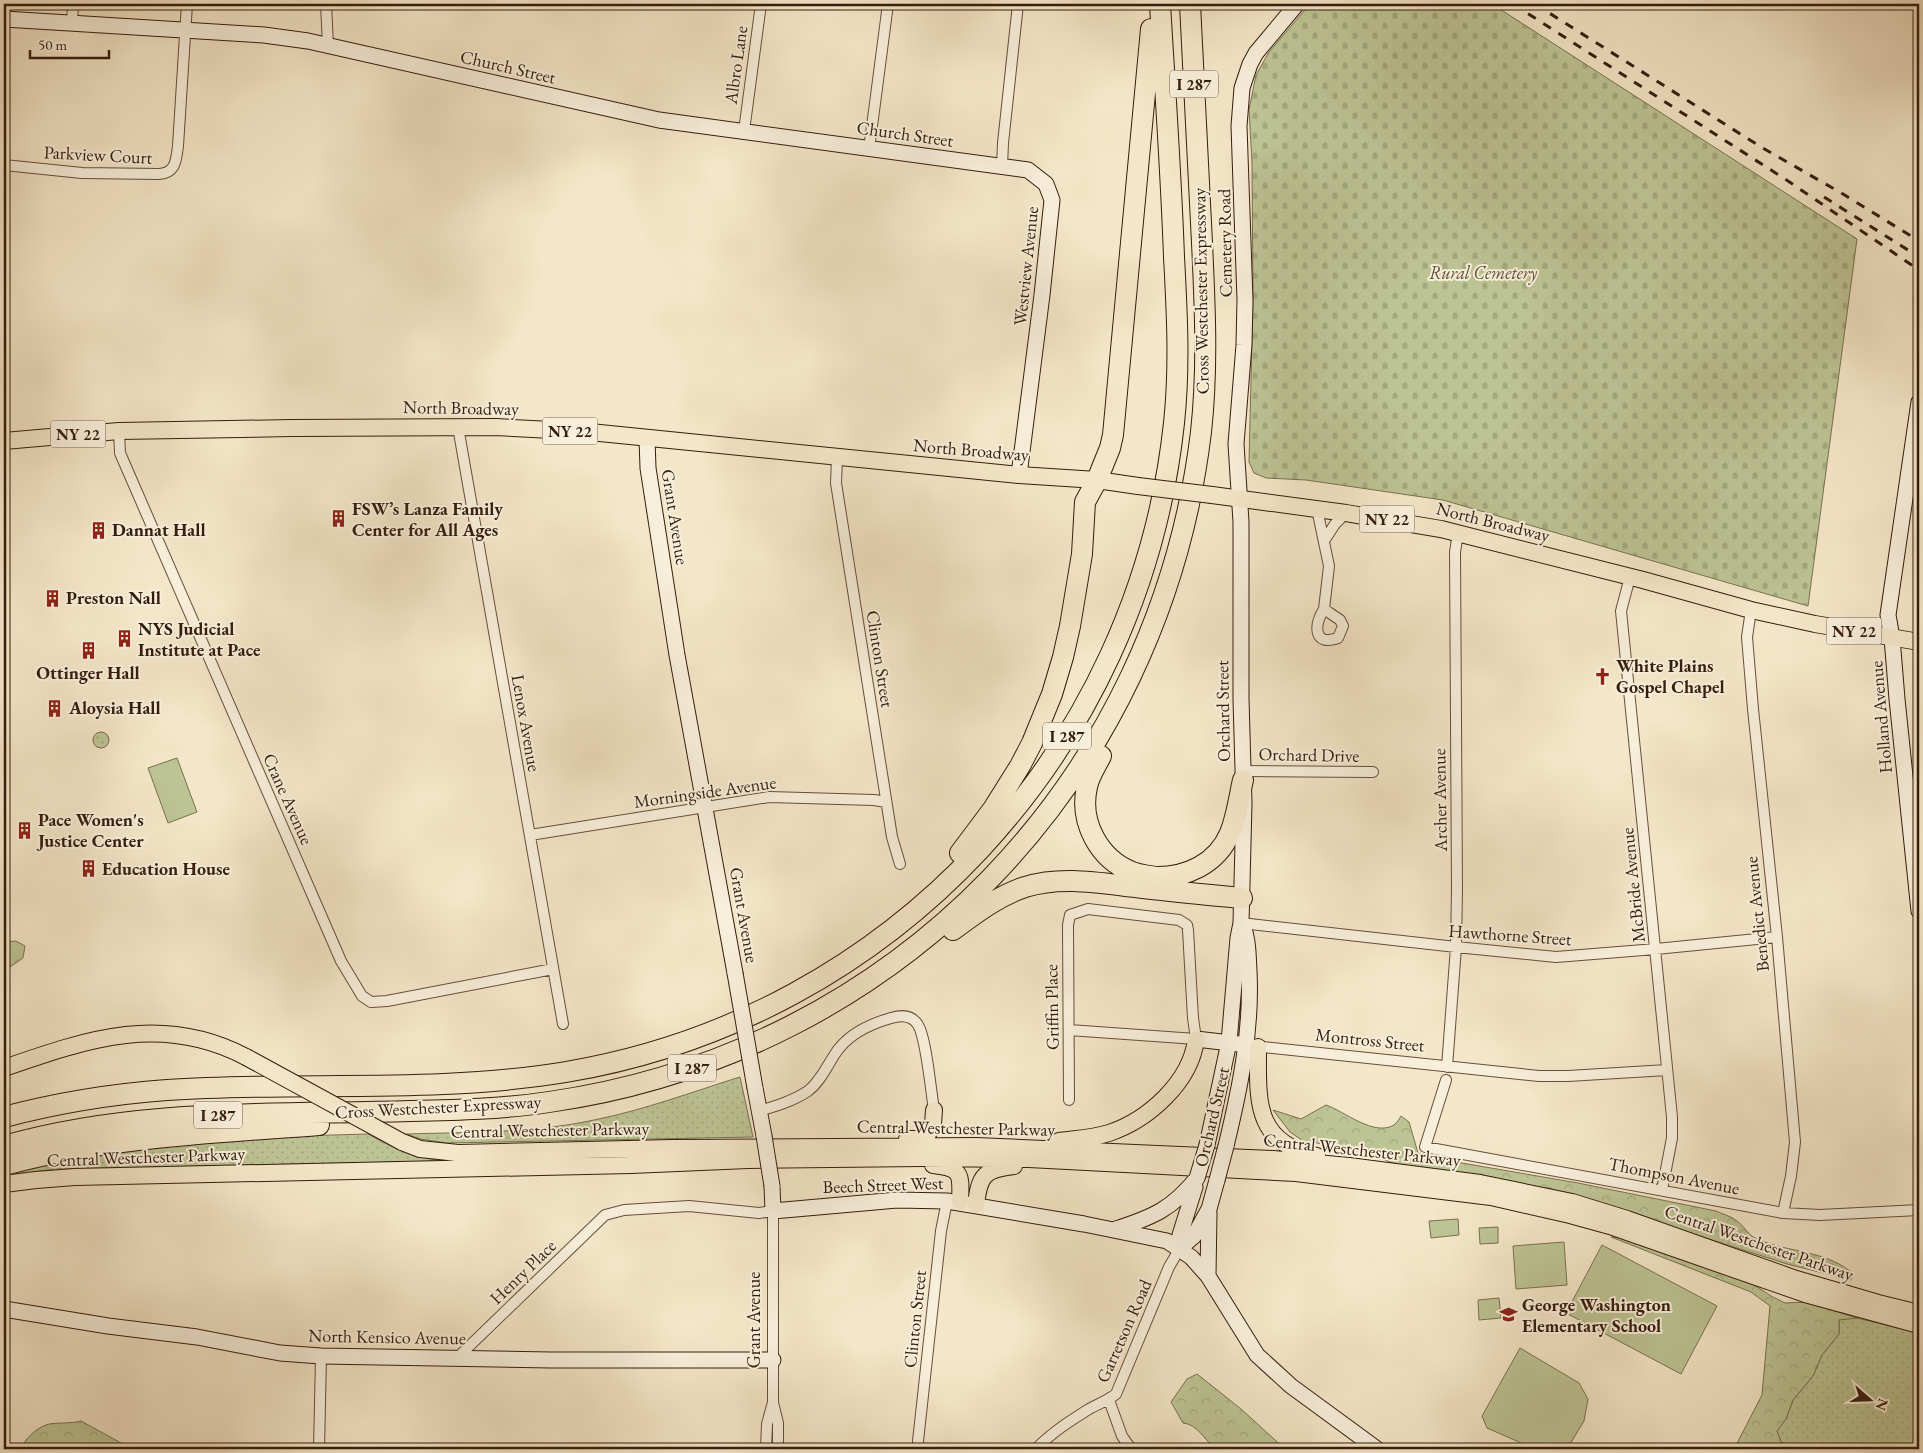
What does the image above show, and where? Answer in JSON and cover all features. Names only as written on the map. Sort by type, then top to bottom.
[{"type":"highway","points":[[859,952],[946,868],[968,844],[1008,786],[1032,743],[1052,694],[1063,657],[1082,554],[1085,502],[1097,480],[1110,448],[1113,435],[1153,4]]},
{"type":"highway","name":"Cross Westchester Expressway","points":[[4,1117],[86,1099],[164,1090],[434,1084],[529,1077],[585,1068],[657,1051],[728,1025],[794,993],[859,952],[918,908],[960,870],[1002,825],[1034,785],[1066,739],[1094,691],[1122,631],[1144,569],[1159,516],[1169,461],[1176,406],[1178,368],[1174,238],[1160,4]]},
{"type":"highway","name":"Cross Westchester Expressway","points":[[4,1146],[81,1128],[166,1118],[513,1106],[570,1099],[628,1087],[702,1064],[754,1045],[808,1018],[869,981],[920,944],[972,897],[1020,847],[1067,786],[1100,736],[1138,662],[1167,587],[1185,522],[1200,437],[1204,389],[1205,331],[1190,4]]},
{"type":"highway","points":[[1100,736],[1102,754],[1089,779],[1085,799],[1091,833],[1104,852],[1121,866],[1137,873],[1242,892]]},
{"type":"highway","points":[[1154,877],[1177,876],[1188,873],[1199,868],[1217,854],[1230,833],[1243,775]]},
{"type":"highway","points":[[920,944],[940,940],[999,898],[1025,887],[1049,882],[1088,882],[1242,892]]},
{"type":"highway","points":[[4,1165],[41,1155],[101,1144],[159,1137],[327,1125],[435,1110]]},
{"type":"main road","name":"North Broadway","points":[[4,441],[119,431],[458,427],[581,432],[1019,475],[1097,480],[1346,513],[1458,533],[1751,610],[1815,624],[1919,642]]},
{"type":"main road","name":"Central Westchester Parkway","points":[[4,1068],[60,1049],[96,1040],[134,1034],[174,1033],[213,1042],[246,1057],[402,1142],[420,1149],[458,1153],[672,1148],[1029,1159],[1296,1173],[1491,1197],[1610,1226],[1805,1294],[1919,1325]]},
{"type":"main road","points":[[1043,1148],[1057,1141],[1108,1134],[1134,1122],[1153,1108],[1176,1085],[1189,1064],[1196,1039]]},
{"type":"main road","points":[[1252,1046],[1261,1112],[1270,1129],[1280,1140],[1301,1152],[1380,1170]]},
{"type":"main road","points":[[934,1110],[940,1128],[947,1136],[974,1140],[989,1147]]},
{"type":"main road","points":[[844,1153],[924,1137],[932,1128],[934,1110]]},
{"type":"main road","name":"Central Westchester Parkway","points":[[4,1184],[75,1177],[989,1147],[1273,1159],[1480,1183],[1572,1202],[1627,1219],[1796,1279],[1919,1313]]},
{"type":"main road","points":[[844,1153],[885,1164],[949,1167],[958,1173],[961,1181],[961,1203]]},
{"type":"main road","points":[[961,1203],[978,1188],[982,1177],[998,1168],[1014,1166],[1029,1159]]},
{"type":"street","points":[[72,24],[73,4]]},
{"type":"street","name":"Parkview Court","points":[[4,165],[82,173],[166,174],[171,171],[178,146],[187,4]]},
{"type":"street","points":[[326,4],[328,46]]},
{"type":"street","name":"Albro Lane","points":[[744,132],[761,4]]},
{"type":"street","points":[[869,149],[888,4]]},
{"type":"street","points":[[1002,166],[1018,4]]},
{"type":"street","name":"Cemetery Road","points":[[1240,499],[1236,444],[1244,345],[1245,300],[1239,126],[1242,88],[1245,76],[1256,53],[1297,4]]},
{"type":"street","name":"Church Street","points":[[4,19],[264,35],[328,46],[631,114],[744,132],[1002,166]]},
{"type":"street","name":"Westview Avenue","points":[[1002,166],[1028,170],[1034,173],[1046,184],[1052,200],[1019,475]]},
{"type":"street","name":"Holland Avenue","points":[[1919,402],[1888,615],[1892,638],[1919,911]]},
{"type":"street","name":"Lenox Avenue","points":[[458,427],[563,1024]]},
{"type":"street","name":"Crane Avenue","points":[[119,431],[120,453],[341,961],[362,996],[371,1002],[387,1001],[553,969]]},
{"type":"street","name":"Grant Avenue","points":[[647,438],[649,478],[677,655],[696,750],[704,806],[772,1186],[773,1360],[772,1402],[767,1424],[766,1449]]},
{"type":"street","name":"Clinton Street","points":[[838,458],[836,483],[886,802],[894,847],[900,864]]},
{"type":"street","name":"Orchard Street","points":[[1180,1248],[1180,1235],[1206,1145],[1228,1042],[1238,938],[1242,923],[1243,775],[1240,499]]},
{"type":"street","points":[[1316,509],[1329,566],[1324,609]]},
{"type":"street","points":[[1324,541],[1335,524],[1346,513]]},
{"type":"street","name":"Archer Avenue","points":[[1447,1067],[1456,947],[1458,889],[1455,552],[1458,533]]},
{"type":"street","name":"McBride Avenue","points":[[1630,577],[1621,611],[1672,1116],[1672,1138],[1662,1190]]},
{"type":"street","name":"Benedict Avenue","points":[[1751,610],[1747,637],[1795,1142],[1791,1176],[1783,1213]]},
{"type":"street","name":"Orchard Drive","points":[[1243,775],[1374,772]]},
{"type":"street","name":"Morningside Avenue","points":[[530,835],[769,797],[886,802]]},
{"type":"street","name":"Griffin Place","points":[[1069,1100],[1068,925],[1070,915],[1088,910],[1178,920],[1187,925],[1196,1039]]},
{"type":"street","name":"Orchard Street","points":[[1180,1248],[1194,1236],[1209,1209],[1252,1046],[1247,938],[1242,923]]},
{"type":"street","name":"Hawthorne Street","points":[[1242,923],[1556,957],[1777,937]]},
{"type":"street","points":[[759,1111],[782,1104],[809,1090],[817,1082],[836,1052],[858,1032],[875,1023],[895,1016],[910,1017],[915,1020],[922,1032],[934,1110]]},
{"type":"street","name":"Montross Street","points":[[1069,1030],[1228,1042],[1447,1067],[1548,1076],[1667,1070]]},
{"type":"street","name":"Thompson Avenue","points":[[1446,1080],[1425,1147],[1783,1213],[1820,1215],[1919,1210]]},
{"type":"street","points":[[1114,1230],[1146,1219],[1168,1207],[1183,1196],[1197,1178]]},
{"type":"street","name":"Beech Street West","points":[[612,1212],[689,1206],[759,1213],[897,1200],[961,1203],[1156,1238],[1180,1248]]},
{"type":"street","name":"Clinton Street","points":[[918,1441],[941,1230],[961,1203]]},
{"type":"street","points":[[1208,1276],[1209,1209]]},
{"type":"street","name":"Henry Place","points":[[458,1357],[512,1307],[588,1231],[612,1212]]},
{"type":"street","points":[[1180,1248],[1208,1276],[1257,1355],[1291,1386],[1377,1449]]},
{"type":"street","name":"Garretson Road","points":[[1036,1449],[1065,1424],[1109,1400],[1116,1394],[1169,1267],[1180,1248]]},
{"type":"street","name":"North Kensico Avenue","points":[[4,1308],[108,1326],[197,1337],[280,1353],[321,1356],[552,1360],[773,1360]]},
{"type":"street","points":[[320,1449],[321,1356]]},
{"type":"street","points":[[1109,1400],[1122,1436],[1131,1449]]},
{"type":"street","name":"Grant Avenue","points":[[772,1402],[778,1423],[778,1449]]},
{"type":"green space","name":"Rural Cemetery","points":[[1310,4],[1492,4],[1857,239],[1808,606],[1443,500],[1306,480],[1266,478],[1254,473],[1249,462],[1253,297],[1252,163],[1249,110],[1256,75],[1269,52]]},
{"type":"green space","points":[[98,732],[104,732],[109,737],[107,746],[98,748],[93,743],[93,737]]},
{"type":"green space","points":[[177,758],[197,812],[168,823],[148,768]]},
{"type":"green space","points":[[16,941],[25,946],[23,958],[4,971],[4,942]]},
{"type":"green space","points":[[740,1077],[753,1137],[447,1143],[420,1139],[407,1134],[501,1131],[571,1124],[631,1111]]},
{"type":"green space","points":[[1326,1105],[1359,1122],[1377,1128],[1386,1128],[1394,1125],[1401,1116],[1409,1122],[1418,1153],[1427,1157],[1578,1183],[1716,1211],[1735,1219],[1753,1237],[1777,1246],[1816,1255],[1840,1265],[1851,1272],[1851,1280],[1787,1264],[1574,1196],[1561,1194],[1550,1188],[1526,1188],[1427,1168],[1406,1168],[1377,1157],[1361,1157],[1349,1150],[1332,1148],[1318,1143],[1306,1143],[1290,1132],[1273,1110],[1301,1119]]},
{"type":"green space","points":[[368,1134],[403,1151],[441,1161],[55,1169],[4,1176],[4,1172],[68,1156],[261,1137]]},
{"type":"green space","points":[[1458,1219],[1459,1235],[1431,1238],[1429,1221]]},
{"type":"green space","points":[[1498,1227],[1498,1243],[1480,1244],[1479,1228]]},
{"type":"green space","points":[[1611,1237],[1632,1238],[1756,1286],[1785,1303],[1806,1302],[1857,1318],[1839,1320],[1839,1334],[1822,1355],[1813,1376],[1793,1400],[1786,1419],[1777,1431],[1781,1442],[1791,1449],[1734,1449],[1762,1395],[1770,1306],[1751,1292]]},
{"type":"green space","points":[[1564,1242],[1567,1285],[1516,1289],[1513,1246]]},
{"type":"green space","points":[[1602,1245],[1717,1306],[1681,1374],[1566,1313]]},
{"type":"green space","points":[[1499,1298],[1501,1318],[1479,1320],[1478,1300]]},
{"type":"green space","points":[[1857,1318],[1919,1333],[1919,1449],[1791,1449],[1781,1442],[1777,1431],[1786,1419],[1793,1400],[1813,1376],[1822,1355],[1839,1334],[1839,1319]]},
{"type":"green space","points":[[1520,1348],[1579,1383],[1588,1399],[1584,1421],[1567,1449],[1535,1449],[1487,1428],[1482,1416]]},
{"type":"green space","points":[[1197,1374],[1241,1409],[1285,1449],[1215,1449],[1197,1429],[1183,1423],[1171,1402],[1187,1379]]},
{"type":"green space","points":[[81,1421],[121,1443],[143,1449],[21,1449],[31,1435],[42,1427],[49,1424]]},
{"type":"railway","points":[[1513,4],[1788,181],[1919,270]]},
{"type":"railway","points":[[1535,4],[1761,147],[1843,194],[1919,241]]},
{"type":"railway","points":[[1824,197],[1919,257]]},
{"type":"place","name":"FSW’s Lanza Family Center for All Ages","points":[[338,519]]},
{"type":"place","name":"Dannat Hall","points":[[98,530]]},
{"type":"place","name":"Preston Nall","points":[[52,598]]},
{"type":"place","name":"NYS Judicial Institute at Pace","points":[[124,639]]},
{"type":"place","name":"Ottinger Hall","points":[[88,650]]},
{"type":"place","name":"White Plains Gospel Chapel","points":[[1602,676]]},
{"type":"place","name":"Aloysia Hall","points":[[55,708]]},
{"type":"place","name":"Pace Women's Justice Center","points":[[24,830]]},
{"type":"place","name":"Education House","points":[[88,869]]},
{"type":"place","name":"George Washington Elementary School","points":[[1508,1315]]}]
